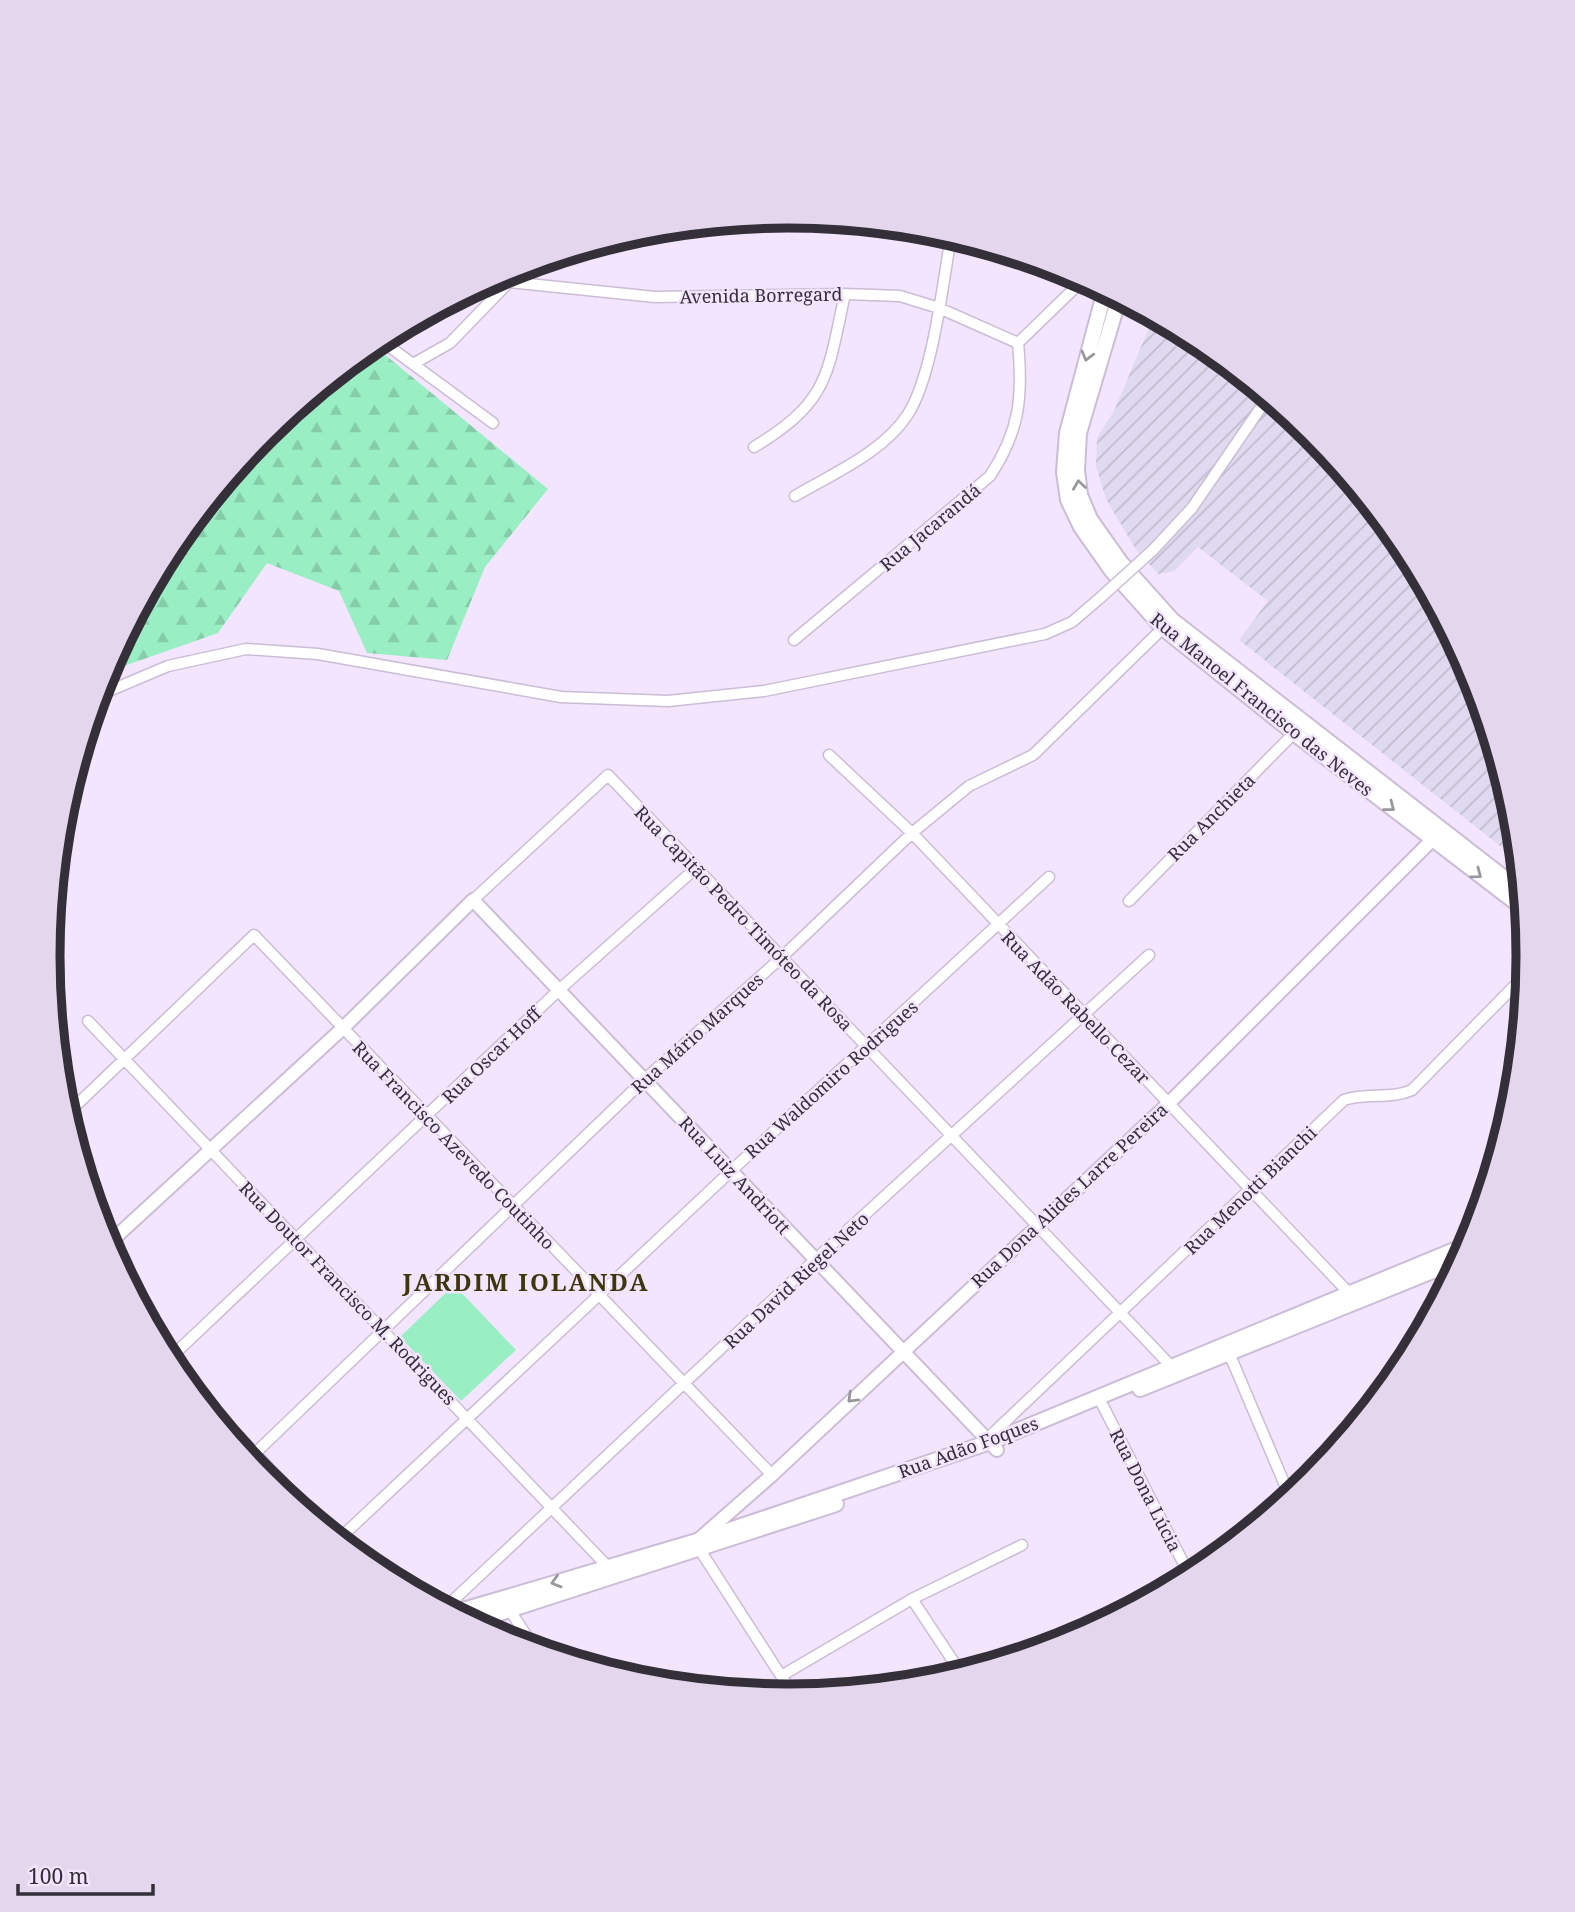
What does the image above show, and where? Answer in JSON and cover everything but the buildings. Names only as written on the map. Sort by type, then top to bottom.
[{"type":"main road","name":"Rua Manoel Francisco das Neves","points":[[1102,300],[1067,433],[1064,472],[1068,500],[1081,527],[1112,571],[1163,628],[1294,733],[1513,901]]},
{"type":"main road","name":"Rua Manoel Francisco das Neves","points":[[1116,307],[1079,433],[1077,470],[1080,495],[1090,519],[1121,563],[1172,620],[1511,884]]},
{"type":"main road","name":"Rua Adão Foques","points":[[991,1443],[1170,1366],[1453,1251]]},
{"type":"main road","name":"Rua Adão Foques","points":[[486,1618],[511,1612],[1102,1404],[1446,1266]]},
{"type":"main road","name":"Rua Adão Foques","points":[[466,1609],[608,1567],[699,1546]]},
{"type":"street","points":[[795,496],[871,450],[908,414],[920,387],[939,308],[949,247]]},
{"type":"street","name":"Avenida Borregard","points":[[511,282],[656,297],[845,294],[901,296],[939,308],[1018,343]]},
{"type":"street","points":[[413,364],[450,344],[507,284]]},
{"type":"street","points":[[1018,343],[1075,287]]},
{"type":"street","points":[[754,447],[788,426],[819,392],[828,368],[845,294]]},
{"type":"street","name":"Rua Jacarandá","points":[[794,640],[990,476],[1007,450],[1016,421],[1022,384],[1018,343]]},
{"type":"street","points":[[390,347],[492,423]]},
{"type":"street","points":[[110,691],[168,666],[246,649],[318,654],[561,697],[682,699],[765,691],[1045,634],[1072,622],[1153,550],[1192,508],[1263,405]]},
{"type":"street","name":"Rua Mário Marques","points":[[256,1453],[645,1079],[780,958],[912,834],[969,786],[1033,755],[1163,628]]},
{"type":"street","name":"Rua Anchieta","points":[[1129,901],[1294,733]]},
{"type":"street","name":"Rua Adão Rabello Cezar","points":[[828,755],[912,834],[1349,1293]]},
{"type":"street","name":"Rua Capitão Pedro Timóteo da Rosa","points":[[473,900],[608,775],[1170,1366]]},
{"type":"street","name":"Rua Dona Alides Larre Pereira","points":[[699,1546],[902,1351],[1168,1104],[1432,840]]},
{"type":"street","name":"Rua Oscar Hoff","points":[[178,1353],[560,989],[696,868]]},
{"type":"street","name":"Rua Waldomiro Rodrigues","points":[[343,1533],[1049,877]]},
{"type":"street","points":[[116,1237],[343,1028],[473,900]]},
{"type":"street","name":"Rua Luiz Andriott","points":[[473,900],[991,1443]]},
{"type":"street","name":"Rua Francisco Azevedo Coutinho","points":[[124,1061],[254,935],[772,1475]]},
{"type":"street","name":"Rua David Riegel Neto","points":[[452,1602],[554,1509],[815,1260],[954,1137],[1149,955]]},
{"type":"street","name":"Rua Menotti Bianchi","points":[[991,1443],[1121,1313],[1344,1100],[1360,1094],[1398,1096],[1412,1090],[1515,985]]},
{"type":"street","name":"Rua Doutor Francisco M. Rodrigues","points":[[88,1021],[608,1567]]},
{"type":"street","points":[[75,1107],[124,1061]]},
{"type":"street","points":[[1229,1353],[1286,1486]]},
{"type":"street","name":"Rua Dona Lúcia","points":[[1102,1404],[1185,1565]]},
{"type":"street","points":[[780,1676],[912,1599],[1022,1545]]},
{"type":"street","points":[[699,1546],[786,1684]]},
{"type":"street","points":[[912,1599],[955,1664]]},
{"type":"street","points":[[511,1612],[526,1635]]},
{"type":"shaded area","points":[[1150,325],[1231,378],[1302,441],[1335,476],[1393,552],[1418,592],[1460,677],[1491,768],[1508,852],[1239,640],[1268,601],[1198,547],[1174,571],[1158,574],[1135,548],[1106,499],[1096,466],[1097,438],[1115,409]]},
{"type":"green space","points":[[382,352],[548,489],[485,567],[447,660],[367,653],[339,591],[267,563],[218,633],[119,668],[157,592],[182,552],[240,476],[307,409],[344,378]]},
{"type":"green space","points":[[454,1285],[516,1350],[461,1401],[400,1337]]},
{"type":"district","name":"JARDIM IOLANDA","points":[[526,1281]]}]
